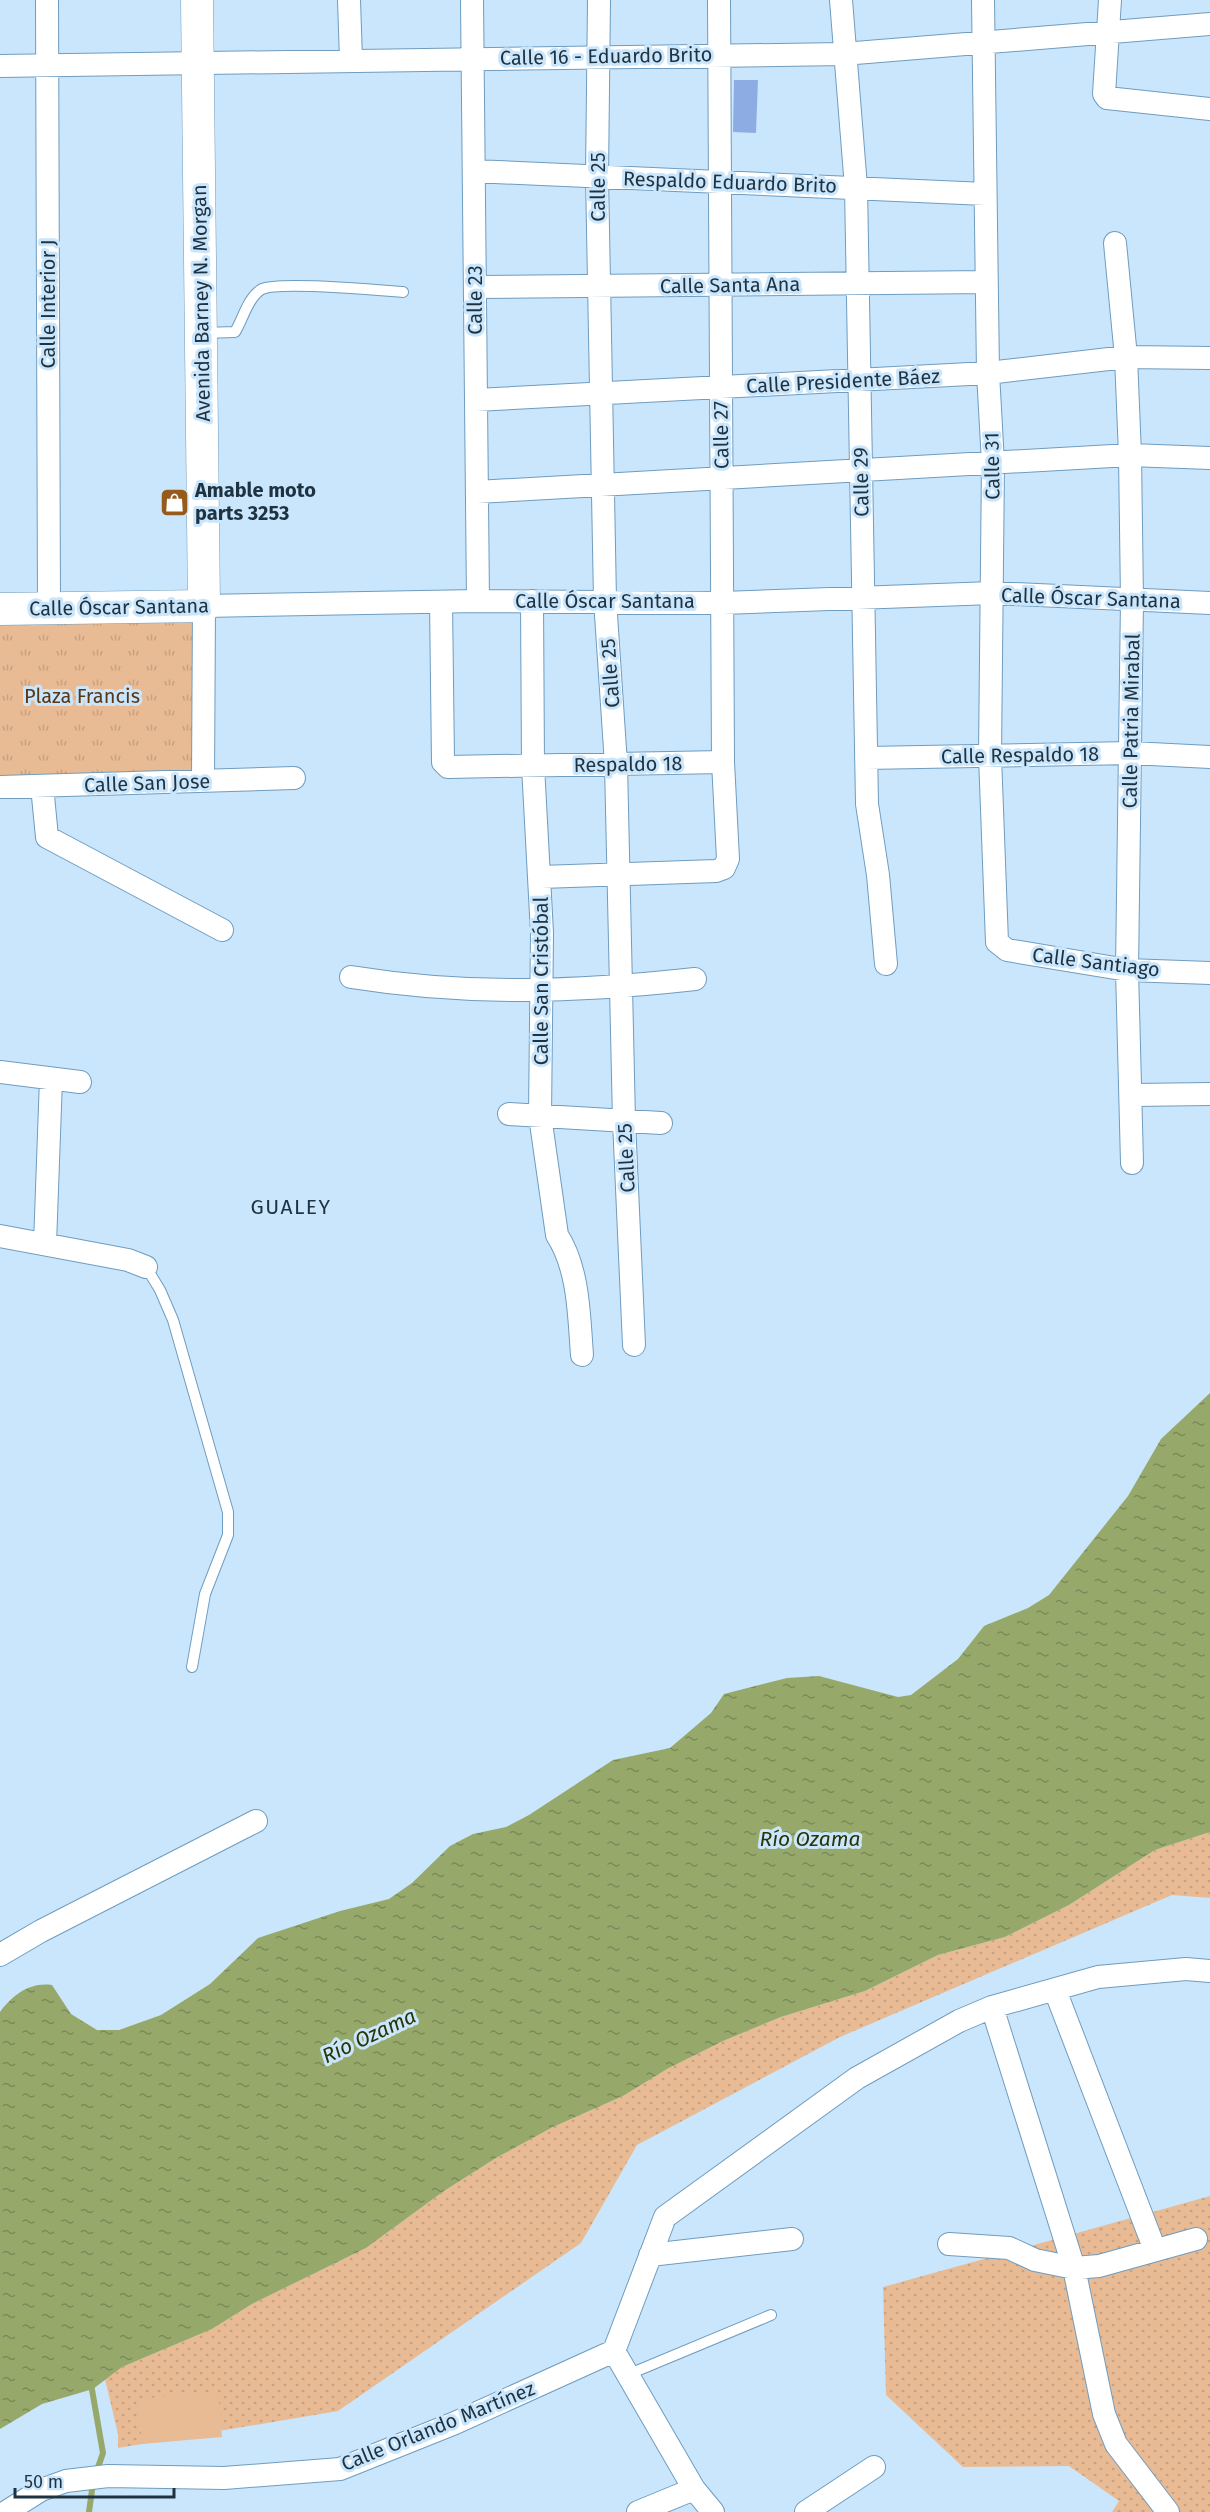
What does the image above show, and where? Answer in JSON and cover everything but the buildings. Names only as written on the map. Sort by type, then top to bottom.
[{"type":"street","name":"Calle Interior J","points":[[47,0],[49,608]]},
{"type":"street","name":"Avenida Barney N. Morgan","points":[[197,0],[204,606]]},
{"type":"street","points":[[349,0],[351,60]]},
{"type":"street","name":"Calle 23","points":[[472,0],[478,601]]},
{"type":"street","name":"Calle 25","points":[[599,0],[597,176],[605,600],[616,764],[624,1121],[634,1345]]},
{"type":"street","name":"Calle 27","points":[[619,875],[716,871],[724,868],[728,859],[723,762],[718,182],[719,0]]},
{"type":"street","name":"Calle 29","points":[[841,0],[843,54],[856,187],[867,804],[878,875],[886,964]]},
{"type":"street","name":"Calle 31","points":[[982,0],[988,373],[993,463],[990,756],[996,931]]},
{"type":"street","points":[[1110,0],[1104,94],[1110,99],[1210,109]]},
{"type":"street","name":"Calle 16 - Eduardo Brito","points":[[0,66],[199,65],[351,60],[843,54],[1210,24]]},
{"type":"street","name":"Respaldo Eduardo Brito","points":[[474,171],[985,194]]},
{"type":"street","name":"Calle Patria Mirabal","points":[[1115,243],[1126,357],[1130,455],[1132,600],[1127,970],[1132,1163]]},
{"type":"street","name":"Calle Santa Ana","points":[[475,287],[986,282]]},
{"type":"street","name":"Calle Presidente Báez","points":[[476,400],[988,373],[1126,357],[1210,358]]},
{"type":"street","points":[[477,492],[1130,455],[1210,458]]},
{"type":"street","name":"Calle Óscar Santana","points":[[0,609],[478,601],[605,600],[723,603],[992,593],[1210,603]]},
{"type":"street","name":"Calle San Cristóbal","points":[[532,601],[533,766],[541,878],[543,992],[540,1116],[557,1235],[564,1246],[578,1300],[582,1355]]},
{"type":"street","name":"Respaldo 18","points":[[441,602],[443,762],[448,767],[723,762]]},
{"type":"street","points":[[203,781],[204,606]]},
{"type":"street","name":"Calle Respaldo 18","points":[[866,758],[1131,753],[1210,757]]},
{"type":"street","name":"Calle San Jose","points":[[0,788],[294,778]]},
{"type":"street","points":[[42,786],[46,837],[222,930]]},
{"type":"street","points":[[541,878],[619,875]]},
{"type":"street","name":"Calle Santiago","points":[[996,931],[997,942],[1007,950],[1127,970],[1210,973]]},
{"type":"street","points":[[351,977],[395,984],[543,992],[695,979]]},
{"type":"street","points":[[0,1072],[80,1082]]},
{"type":"street","points":[[45,1244],[51,1079]]},
{"type":"street","points":[[1132,1095],[1210,1094]]},
{"type":"street","points":[[509,1114],[661,1123]]},
{"type":"street","points":[[0,1236],[128,1260],[146,1267]]},
{"type":"street","points":[[0,1955],[41,1931],[256,1821]]},
{"type":"street","points":[[713,2512],[694,2489],[614,2351],[665,2217],[857,2078],[958,2021],[992,2007],[1098,1977],[1186,1969],[1210,1971]]},
{"type":"street","points":[[1055,1990],[1155,2250]]},
{"type":"street","points":[[992,2007],[1074,2268],[1104,2414],[1116,2444],[1168,2512]]},
{"type":"street","points":[[650,2255],[792,2239]]},
{"type":"street","points":[[949,2244],[1009,2248],[1035,2260],[1074,2268],[1100,2266],[1196,2239]]},
{"type":"street","name":"Calle Orlando Martínez","points":[[6,2512],[41,2490],[66,2481],[108,2476],[224,2478],[340,2469],[455,2423],[614,2351]]},
{"type":"street","points":[[806,2512],[874,2467]]},
{"type":"street","points":[[638,2512],[694,2489]]},
{"type":"lane","points":[[202,333],[235,332],[251,299],[263,289],[288,286],[403,292]]},
{"type":"lane","points":[[146,1267],[160,1290],[173,1320],[228,1512],[228,1534],[205,1594],[192,1667]]},
{"type":"lane","points":[[627,2375],[771,2315]]},
{"type":"green space","name":"Plaza Francis","points":[[197,614],[196,774],[0,780],[0,616]]},
{"type":"green space","points":[[1210,1832],[1210,1898],[1172,1895],[840,2037],[637,2145],[581,2243],[338,2411],[118,2448],[118,2434],[105,2379],[122,2367],[212,2329],[252,2304],[366,2248],[444,2191],[496,2158],[553,2127],[623,2096],[667,2069],[723,2041],[781,2017],[865,1991],[938,1955],[1005,1937],[1069,1905],[1155,1850]]},
{"type":"green space","points":[[1210,2196],[1210,2512],[1112,2512],[1119,2501],[1069,2466],[963,2467],[886,2395],[883,2287]]},
{"type":"green space","points":[[218,2391],[222,2437],[142,2444],[138,2399]]},
{"type":"water","name":"Río Ozama","points":[[1210,1393],[1210,1832],[1155,1850],[1069,1905],[1005,1937],[938,1955],[865,1991],[781,2017],[723,2041],[667,2069],[623,2096],[553,2127],[496,2158],[444,2191],[366,2248],[252,2304],[212,2329],[122,2367],[93,2389],[42,2404],[0,2429],[0,2012],[10,2000],[29,1988],[52,1985],[71,2014],[97,2030],[119,2030],[161,2015],[210,1984],[258,1938],[340,1911],[389,1899],[412,1883],[450,1846],[473,1834],[506,1827],[529,1815],[613,1760],[670,1748],[711,1713],[724,1694],[787,1678],[819,1676],[898,1697],[911,1695],[958,1659],[984,1626],[1028,1608],[1049,1595],[1128,1496],[1161,1439]]},
{"type":"waterway","points":[[91,2384],[103,2453],[96,2473]]},
{"type":"waterway","points":[[89,2512],[93,2483]]},
{"type":"place","name":"Amable moto parts 3253","points":[[174,502]]},
{"type":"district","name":"GUALEY","points":[[291,1207]]}]
